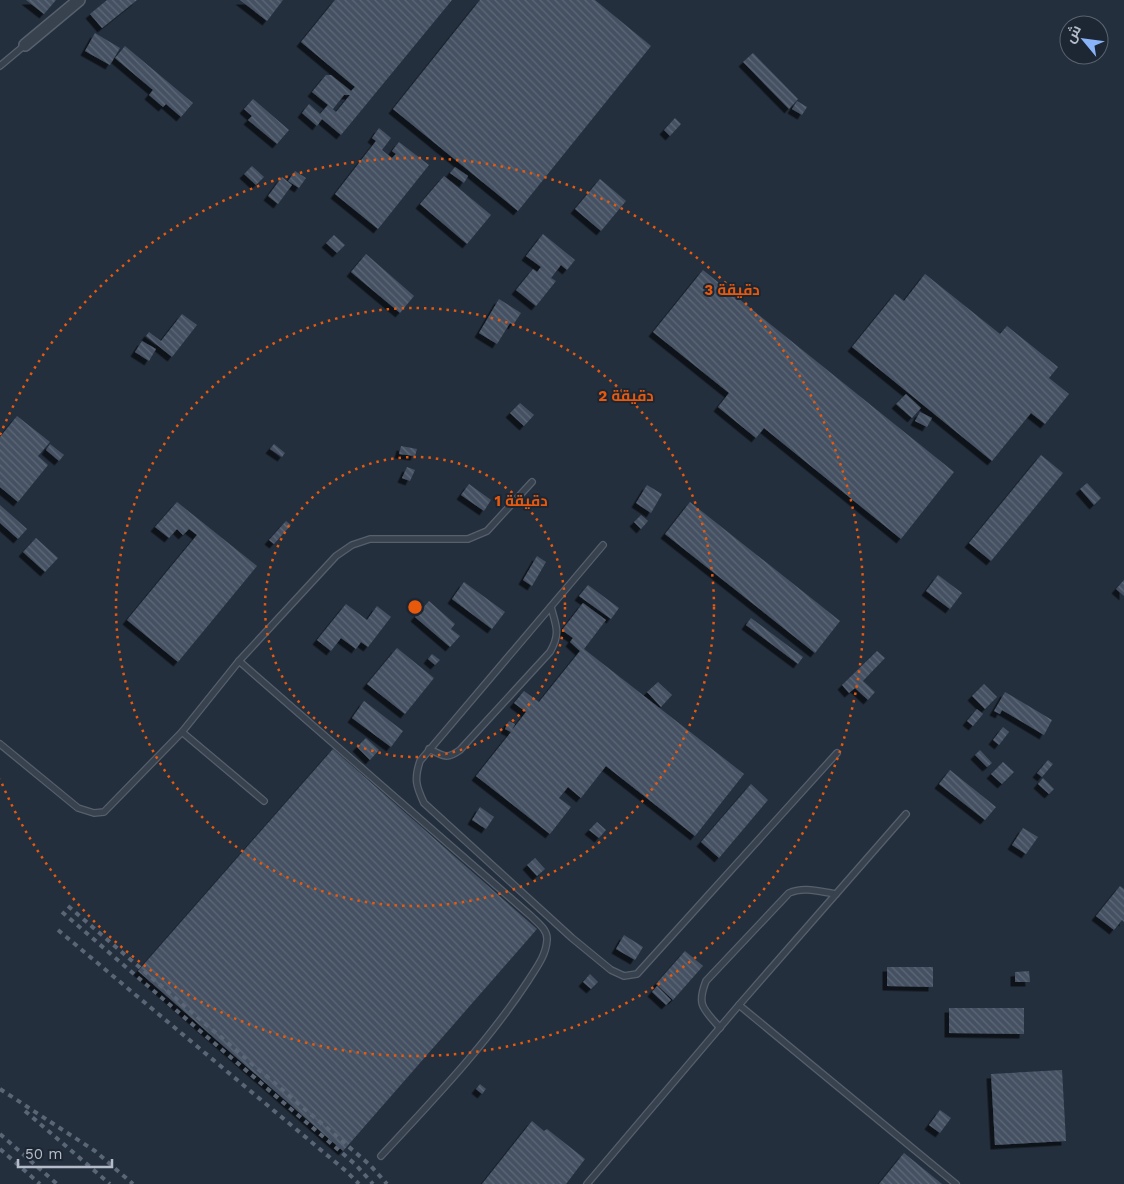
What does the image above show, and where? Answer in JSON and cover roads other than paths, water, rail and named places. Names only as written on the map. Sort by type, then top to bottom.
[{"type":"street","points":[[25,45],[79,0]]},
{"type":"lane","points":[[0,66],[25,45]]},
{"type":"lane","points":[[0,744],[78,808],[94,813],[104,812],[182,732],[239,661],[336,556],[352,545],[370,539],[468,539],[487,530],[532,482]]},
{"type":"lane","points":[[603,545],[420,761],[416,773],[416,788],[424,803],[572,938],[611,970],[624,976],[637,974],[837,753]]},
{"type":"lane","points":[[430,749],[445,757],[452,756],[460,750],[550,652],[556,642],[558,632],[551,607]]},
{"type":"lane","points":[[239,661],[531,916],[547,933],[544,956],[515,1000],[455,1076],[381,1156]]},
{"type":"lane","points":[[182,732],[264,801]]},
{"type":"lane","points":[[587,1184],[739,1005],[906,814]]},
{"type":"lane","points":[[720,1028],[702,1007],[701,994],[706,981],[789,893],[804,889],[836,894]]},
{"type":"lane","points":[[739,1005],[956,1184]]},
{"type":"railway","points":[[68,906],[370,1165],[387,1184]]},
{"type":"railway","points":[[62,912],[356,1165],[373,1184]]},
{"type":"railway","points":[[58,930],[346,1171],[359,1184]]},
{"type":"railway","points":[[0,1089],[95,1151],[133,1184]]},
{"type":"railway","points":[[25,1111],[110,1184]]},
{"type":"railway","points":[[0,1134],[57,1184]]},
{"type":"railway","points":[[0,1149],[40,1184]]}]
